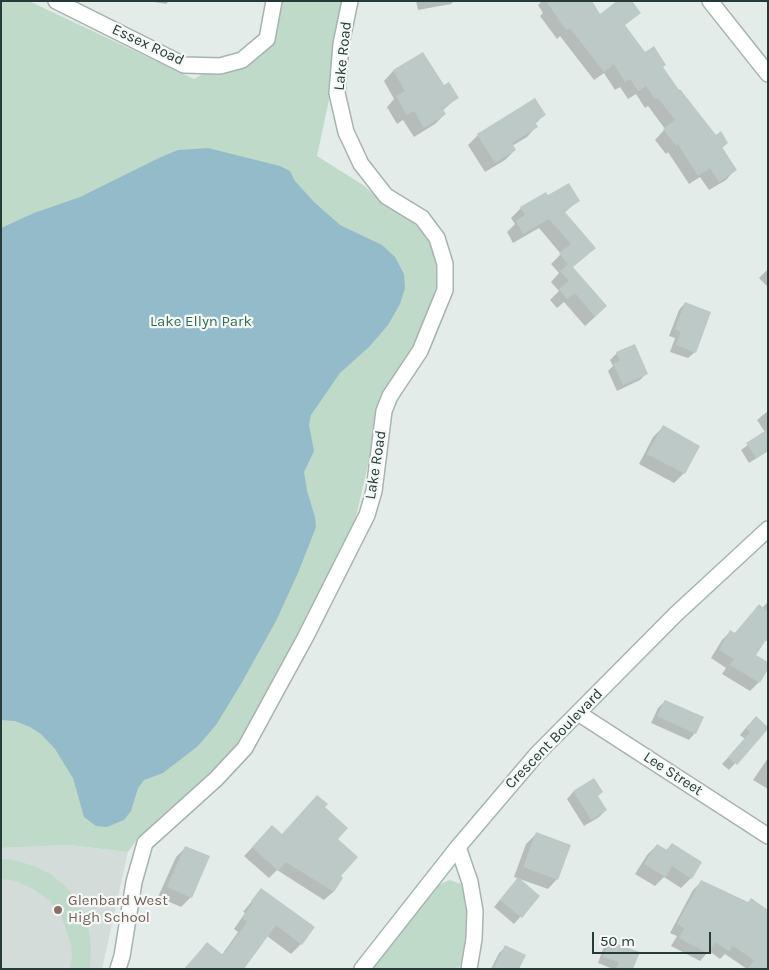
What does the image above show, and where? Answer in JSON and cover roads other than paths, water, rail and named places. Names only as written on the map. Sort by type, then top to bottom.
[{"type":"street","name":"Essex Road","points":[[56,1],[184,65],[220,66],[242,60],[267,39],[274,1]]},
{"type":"street","name":"Lake Road","points":[[118,969],[122,956],[134,882],[145,843],[216,779],[245,748],[305,638],[367,515],[374,492],[384,411],[390,396],[420,350],[445,290],[445,264],[437,238],[422,218],[386,196],[361,164],[346,132],[338,93],[341,44],[350,1]]},
{"type":"street","points":[[710,1],[768,74]]},
{"type":"street","name":"Crescent Boulevard","points":[[362,969],[458,847],[537,754],[669,621],[768,528]]},
{"type":"street","name":"Lee Street","points":[[578,713],[768,836]]},
{"type":"street","points":[[458,847],[470,882],[475,911],[474,939],[469,969]]},
{"type":"water","name":"Lake Ellyn Park","points":[[208,148],[280,166],[290,171],[295,181],[314,202],[340,225],[382,245],[395,257],[404,274],[405,288],[400,304],[388,325],[369,347],[340,373],[311,415],[309,425],[314,451],[304,472],[316,527],[276,621],[241,684],[216,725],[198,746],[163,773],[144,780],[138,788],[131,811],[124,820],[107,827],[96,826],[84,817],[73,778],[55,749],[41,734],[30,727],[15,721],[1,720],[1,228],[34,213],[80,197],[178,150]]},
{"type":"place","name":"Glenbard West High School","points":[[58,910]]}]
